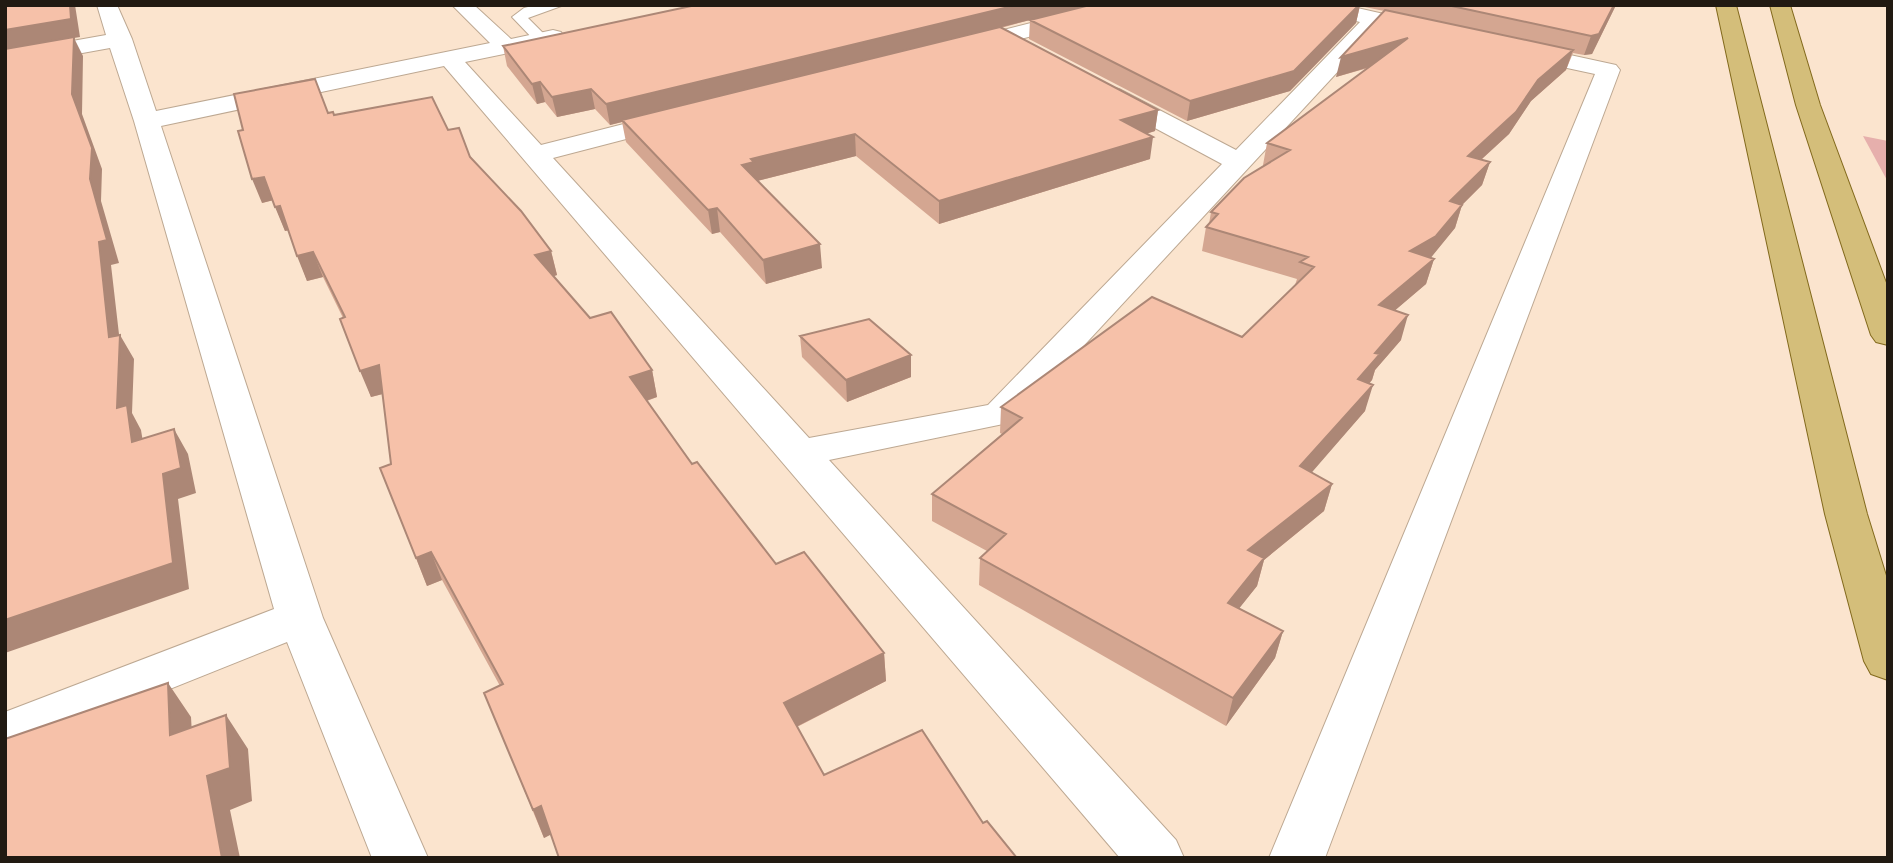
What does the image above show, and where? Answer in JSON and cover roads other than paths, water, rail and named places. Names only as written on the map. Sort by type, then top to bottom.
[{"type":"main road","points":[[1726,5],[1846,514],[1888,662]]},
{"type":"main road","points":[[1780,5],[1808,105],[1888,335]]},
{"type":"street","points":[[462,5],[506,46]]},
{"type":"street","points":[[936,54],[1128,5]]},
{"type":"street","points":[[1315,5],[1453,36]]},
{"type":"street","points":[[799,453],[1000,414],[1375,19]]},
{"type":"street","points":[[5,60],[114,22],[300,618],[400,858]]},
{"type":"street","points":[[147,121],[580,31]]},
{"type":"street","points":[[1003,37],[1039,55]]},
{"type":"street","points":[[1297,858],[1608,70],[1504,47]]},
{"type":"street","points":[[449,58],[1156,858]]},
{"type":"street","points":[[1086,81],[1239,162]]},
{"type":"street","points":[[534,155],[695,114]]},
{"type":"street","points":[[5,734],[300,618]]},
{"type":"lane","points":[[541,39],[519,17],[529,10],[557,5]]}]
